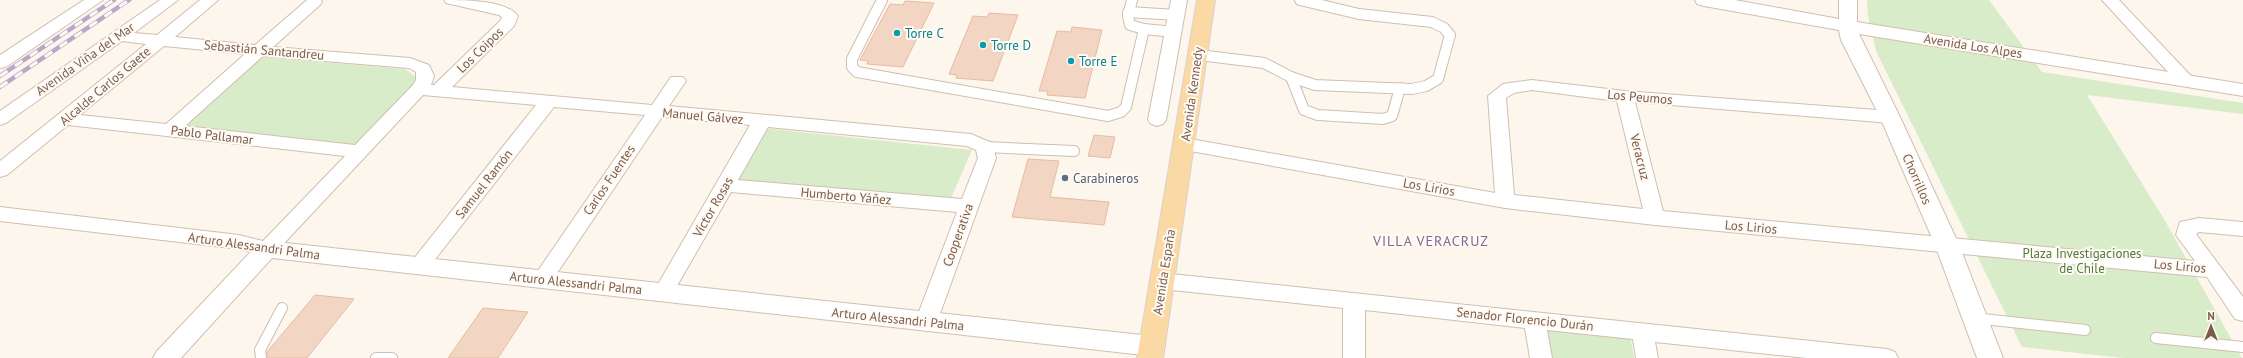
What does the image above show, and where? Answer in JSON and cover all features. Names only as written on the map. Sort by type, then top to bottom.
[{"type":"main road","name":"Avenida Kennedy","points":[[1177,187],[1199,55],[1203,17]]},
{"type":"main road","name":"Avenida España","points":[[1151,352],[1177,187]]},
{"type":"street","points":[[0,64],[95,0]]},
{"type":"street","name":"Avenida Viña del Mar","points":[[0,119],[170,0]]},
{"type":"street","name":"Alcalde Carlos Gaete","points":[[0,171],[66,119],[210,0]]},
{"type":"street","name":"Los Coipos","points":[[438,91],[508,23],[510,16],[504,11],[452,0]]},
{"type":"street","name":"Avenida Los Alpes","points":[[1704,0],[1848,26],[2243,90]]},
{"type":"street","name":"Chorrillos","points":[[1848,0],[1848,26],[1856,52],[1890,117],[1947,245],[1990,358]]},
{"type":"street","points":[[2110,0],[2185,80]]},
{"type":"street","points":[[170,130],[261,51],[314,2]]},
{"type":"street","points":[[1177,16],[1203,17]]},
{"type":"street","name":"Avenida Kennedy","points":[[1157,120],[1177,16]]},
{"type":"street","name":"Sebastián Santandreu","points":[[119,36],[261,51],[410,63],[421,67],[426,74],[426,79],[419,89]]},
{"type":"street","name":"Carlos Fuentes","points":[[542,280],[677,81]]},
{"type":"street","name":"Los Peumos","points":[[1505,200],[1497,96],[1509,88],[1532,85],[1625,96],[1890,117]]},
{"type":"street","points":[[166,358],[358,152],[419,89]]},
{"type":"street","name":"Manuel Gálvez","points":[[419,89],[971,140],[985,147]]},
{"type":"street","name":"Veracruz","points":[[1625,96],[1655,218]]},
{"type":"street","name":"Samuel Ramón","points":[[419,266],[549,101]]},
{"type":"street","name":"Pablo Pallamar","points":[[66,119],[358,152]]},
{"type":"street","name":"Víctor Rosas","points":[[663,293],[762,121]]},
{"type":"street","name":"Los Lirios","points":[[1185,144],[1505,200],[1655,218],[2213,270]]},
{"type":"street","name":"Cooperativa","points":[[926,322],[986,158],[985,147]]},
{"type":"street","name":"Humberto Yáñez","points":[[725,185],[968,206]]},
{"type":"street","name":"Arturo Alessandri Palma","points":[[0,214],[239,242],[267,250],[926,322],[1151,352]]},
{"type":"street","name":"Los Lirios","points":[[2213,270],[2186,235],[2187,228],[2199,225],[2243,230]]},
{"type":"street","points":[[2213,270],[2243,313]]},
{"type":"street","name":"Senador Florencio Durán","points":[[1162,281],[1642,332],[1813,354],[1887,358]]},
{"type":"street","points":[[1354,301],[1354,358]]},
{"type":"street","points":[[1535,321],[1541,358]]},
{"type":"street","points":[[1642,332],[1647,358]]},
{"type":"lane","points":[[882,0],[852,59],[852,67],[857,72],[1108,116],[1121,112],[1126,107],[1144,29]]},
{"type":"lane","points":[[1132,0],[1128,12],[1128,20],[1130,25],[1144,29],[1177,16]]},
{"type":"lane","points":[[1199,55],[1251,60],[1264,63],[1291,77],[1315,85],[1412,89],[1426,86],[1438,80],[1450,35],[1444,28],[1432,22],[1358,14],[1300,0]]},
{"type":"lane","points":[[1128,12],[1177,16]]},
{"type":"lane","points":[[1291,77],[1304,110],[1318,115],[1383,119],[1392,116],[1400,88]]},
{"type":"lane","points":[[985,147],[1074,151]]},
{"type":"lane","points":[[261,358],[260,350],[282,308]]},
{"type":"lane","points":[[1974,318],[2085,330]]},
{"type":"lane","points":[[2156,338],[2243,347]]},
{"type":"lane","points":[[376,358],[392,358]]},
{"type":"green space","name":"Plaza Investigaciones de Chile","points":[[1867,0],[1989,0],[2042,72],[2243,103],[2243,114],[2087,95],[2164,219],[2242,358],[2123,358],[2022,347],[1876,51],[1868,16]]},
{"type":"green space","points":[[261,57],[405,69],[416,77],[415,85],[355,147],[180,125]]},
{"type":"green space","points":[[762,128],[972,150],[948,205],[732,185]]},
{"type":"green space","points":[[1546,324],[1630,336],[1634,358],[1551,358]]},
{"type":"building","name":"Torre C","points":[[905,1],[934,3],[903,67],[867,64],[868,61],[860,60],[890,4],[903,5]]},
{"type":"building","name":"Torre D","points":[[989,13],[1018,15],[993,81],[956,78],[957,75],[949,74],[973,16],[987,17]]},
{"type":"building","name":"Torre E","points":[[1072,27],[1102,30],[1085,98],[1047,95],[1048,91],[1039,91],[1057,31],[1071,32]]},
{"type":"building","points":[[1094,135],[1115,137],[1110,158],[1088,156]]},
{"type":"building","points":[[1028,159],[1059,161],[1050,197],[1109,202],[1104,225],[1012,217]]},
{"type":"building","points":[[315,295],[354,299],[307,358],[267,358],[267,352]]},
{"type":"building","points":[[483,308],[528,312],[498,358],[448,358]]},
{"type":"railway","points":[[0,76],[114,0]]},
{"type":"railway","points":[[0,87],[129,0]]},
{"type":"place","name":"Torre C","points":[[897,33]]},
{"type":"place","name":"Torre D","points":[[983,45]]},
{"type":"place","name":"Torre E","points":[[1071,61]]},
{"type":"place","name":"Carabineros","points":[[1065,178]]},
{"type":"district","name":"VILLA VERACRUZ","points":[[1431,241]]}]
